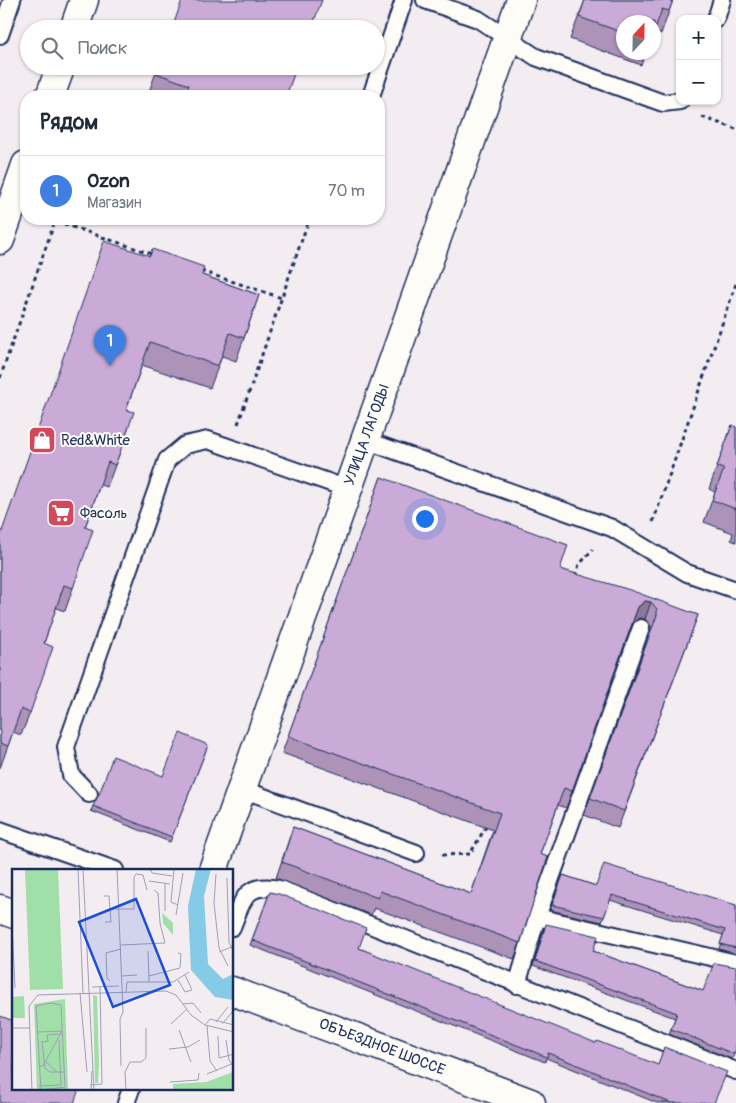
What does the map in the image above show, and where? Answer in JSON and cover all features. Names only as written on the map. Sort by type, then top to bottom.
[{"type":"street","points":[[77,20],[84,0]]},
{"type":"street","name":"УЛИЦА ЛАГОДЫ","points":[[213,869],[521,0]]},
{"type":"street","points":[[52,90],[58,75]]},
{"type":"street","points":[[0,240],[20,182]]},
{"type":"street","points":[[0,909],[12,913]]},
{"type":"street","name":"ОБЪЕЗДНОЕ ШОССЕ","points":[[234,992],[531,1103]]},
{"type":"lane","points":[[0,35],[12,0]]},
{"type":"lane","points":[[385,55],[404,0]]},
{"type":"lane","points":[[425,0],[478,19],[536,57],[663,103],[676,102]]},
{"type":"lane","points":[[717,15],[722,0]]},
{"type":"lane","points":[[373,90],[378,75]]},
{"type":"lane","points":[[89,794],[72,774],[66,747],[167,460],[185,445],[208,440],[348,489]]},
{"type":"lane","points":[[365,440],[612,528],[687,573],[736,590]]},
{"type":"lane","points":[[518,985],[537,917],[642,628]]},
{"type":"lane","points":[[242,789],[416,853]]},
{"type":"lane","points":[[0,830],[113,869]]},
{"type":"lane","points":[[234,922],[243,898],[253,889],[265,886],[280,889],[736,1072]]},
{"type":"lane","points":[[537,917],[736,963]]},
{"type":"lane","points":[[126,1103],[131,1090]]},
{"type":"path","points":[[682,105],[689,113],[736,129]]},
{"type":"path","points":[[0,378],[54,225]]},
{"type":"path","points":[[67,225],[159,257]]},
{"type":"path","points":[[230,448],[307,225]]},
{"type":"path","points":[[197,270],[282,298]]},
{"type":"path","points":[[644,547],[736,284]]},
{"type":"path","points":[[573,583],[579,565],[612,528]]},
{"type":"path","points":[[416,853],[451,856],[470,854],[489,821]]},
{"type":"building","points":[[182,0],[322,0],[314,20],[175,20]]},
{"type":"building","points":[[585,0],[673,0],[669,11],[662,9],[660,15],[616,15],[616,30],[579,17]]},
{"type":"building","points":[[162,75],[294,75],[288,90],[187,90],[189,85]]},
{"type":"building","points":[[104,241],[150,256],[152,249],[204,267],[202,275],[259,295],[244,338],[230,333],[218,366],[150,342],[126,410],[134,412],[120,452],[115,465],[108,462],[85,527],[93,530],[73,588],[64,585],[44,643],[53,647],[30,713],[21,709],[8,746],[0,743],[0,537]]},
{"type":"building","points":[[732,425],[736,427],[736,509],[712,500],[724,469],[717,467]]},
{"type":"building","points":[[381,477],[568,545],[560,569],[630,590],[698,615],[624,811],[590,798],[657,615],[657,609],[651,602],[645,601],[638,607],[572,791],[564,788],[540,854],[548,857],[520,943],[380,891],[378,898],[282,862],[293,827],[471,894],[500,813],[288,736]]},
{"type":"building","points":[[180,733],[208,745],[172,837],[93,806],[113,756],[163,776]]},
{"type":"building","points":[[604,864],[736,905],[736,948],[720,944],[725,930],[612,895],[604,917],[552,905],[563,875],[596,886]]},
{"type":"building","points":[[270,892],[366,928],[359,948],[596,1043],[597,1041],[658,1065],[664,1047],[727,1072],[714,1103],[671,1103],[548,1053],[547,1057],[252,940]]},
{"type":"building","points":[[546,924],[598,936],[593,951],[703,991],[714,963],[736,967],[736,1049],[734,1054],[671,1029],[677,1013],[535,961]]},
{"type":"building","points":[[0,1016],[12,1020],[12,1090],[79,1090],[74,1103],[0,1103]]},
{"type":"place","name":"Ozon","points":[[110,366]]},
{"type":"place","name":"Red&White","points":[[42,440]]},
{"type":"place","name":"Фасоль","points":[[61,513]]}]
